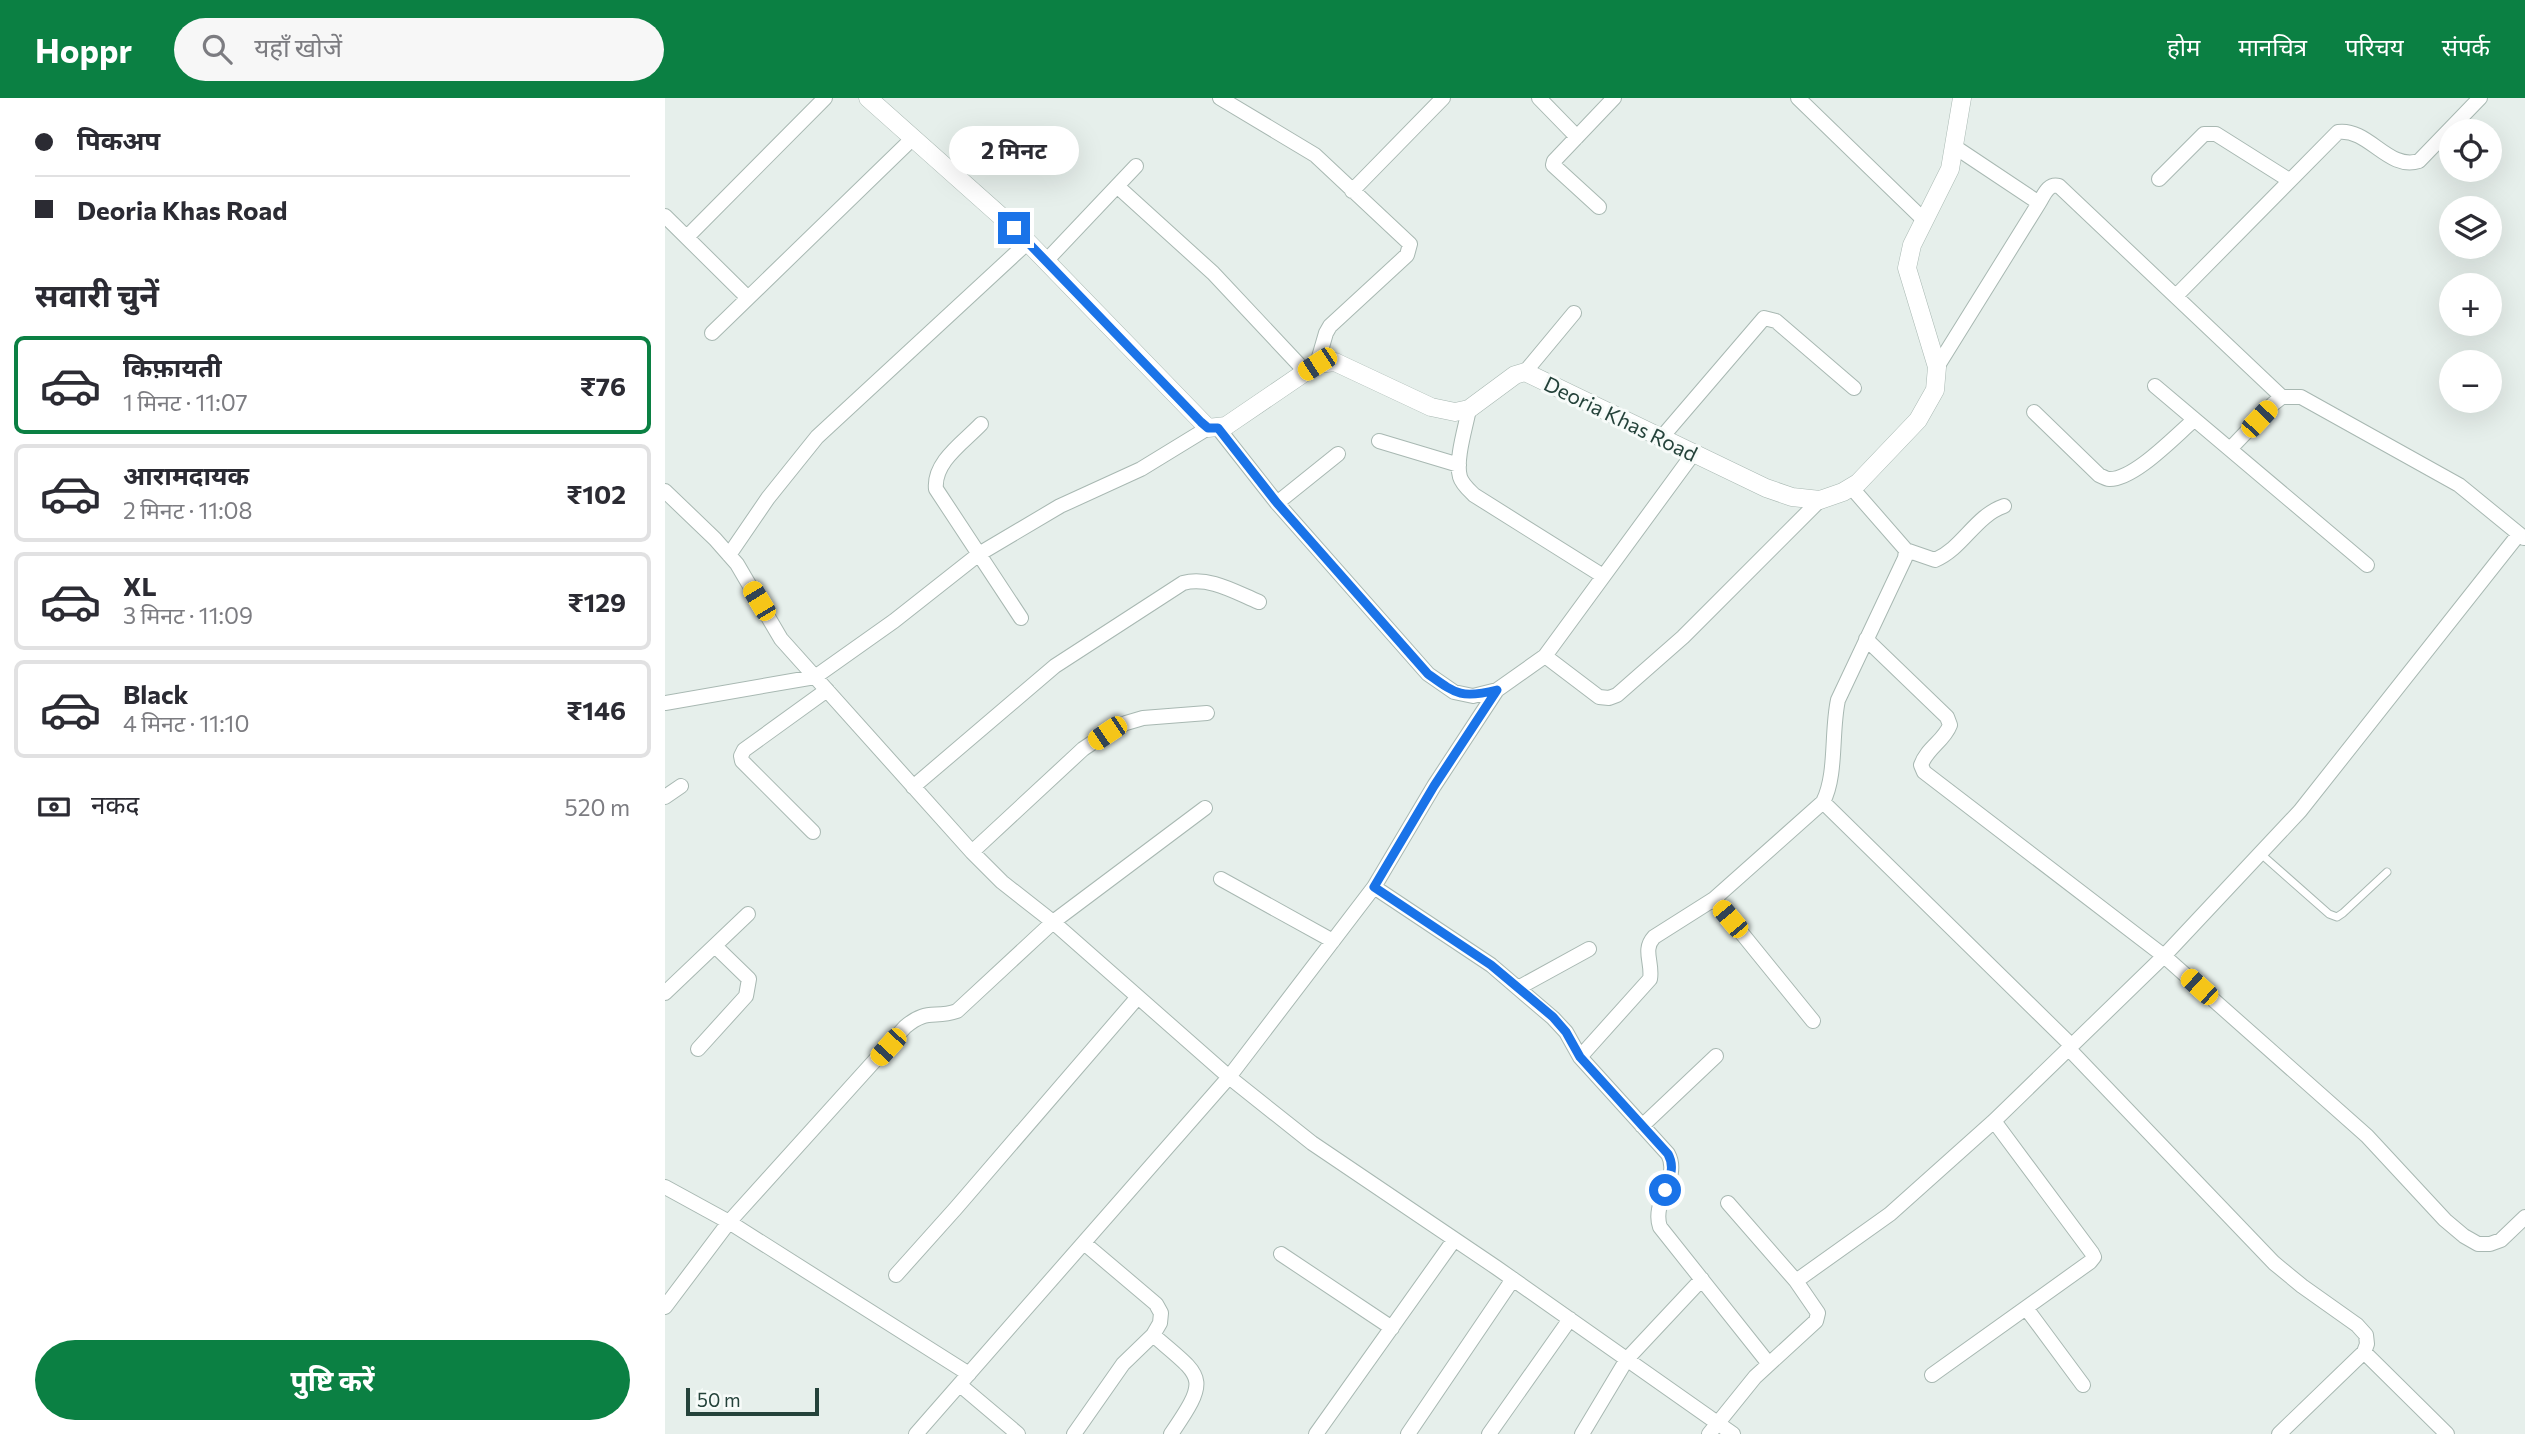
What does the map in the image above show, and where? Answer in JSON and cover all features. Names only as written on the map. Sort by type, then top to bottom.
[{"type":"street","points":[[687,237],[825,98]]},
{"type":"street","points":[[868,98],[1028,242],[1213,428],[1428,674],[1454,692],[1473,696],[1497,690],[1545,656],[1693,454]]},
{"type":"street","points":[[1220,98],[1315,155],[1410,244],[1410,250],[1330,326],[1311,368]]},
{"type":"street","points":[[1352,191],[1443,98]]},
{"type":"street","points":[[1539,98],[1577,137]]},
{"type":"street","points":[[1599,207],[1553,164],[1614,98]]},
{"type":"street","points":[[1798,98],[1924,220]]},
{"type":"street","points":[[1545,656],[1599,697],[1617,695],[1683,637],[1820,500],[1851,487],[1918,421],[1935,390],[1937,368],[1907,268],[1912,245],[1943,187],[1955,147],[1962,98]]},
{"type":"street","points":[[2176,296],[2339,132],[2347,130],[2356,134],[2397,160],[2409,164],[2419,161],[2480,98]]},
{"type":"street","points":[[2159,179],[2204,134],[2209,133],[2216,134],[2289,180]]},
{"type":"street","points":[[712,333],[913,138]]},
{"type":"street","points":[[1955,147],[2039,203]]},
{"type":"street","points":[[1046,261],[1136,166]]},
{"type":"street","points":[[1117,186],[1213,273],[1311,368]]},
{"type":"street","points":[[1937,368],[2039,203],[2050,187],[2059,186],[2282,397]]},
{"type":"street","points":[[665,216],[748,298]]},
{"type":"street","points":[[729,555],[775,488],[817,437],[1028,242]]},
{"type":"street","points":[[1525,372],[1574,313]]},
{"type":"street","points":[[1662,438],[1764,318],[1776,321],[1854,388]]},
{"type":"street","points":[[665,703],[815,677],[894,621],[979,554],[1060,506],[1141,468],[1213,428],[1226,426],[1311,368],[1335,362],[1443,411],[1469,409],[1459,465],[1460,478],[1474,495],[1603,576]]},
{"type":"street","name":"Deoria Khas Road","points":[[1469,409],[1515,375],[1525,372],[1766,488],[1791,497],[1820,500]]},
{"type":"street","points":[[2155,386],[2367,565]]},
{"type":"street","points":[[1796,1281],[1890,1214],[1994,1121],[2164,956],[2300,811],[2522,536],[2448,479],[2301,397],[2282,397],[2229,449]]},
{"type":"street","points":[[2034,412],[2099,475],[2108,479],[2125,475],[2138,467],[2194,420]]},
{"type":"street","points":[[981,424],[940,466],[935,479],[936,489],[1021,618]]},
{"type":"street","points":[[1379,441],[1459,465]]},
{"type":"street","points":[[1277,503],[1338,454]]},
{"type":"street","points":[[1851,487],[1906,550],[1935,561],[1946,556],[1988,514],[2004,506]]},
{"type":"street","points":[[665,491],[737,564],[781,639],[1002,883],[1053,922],[1229,1077],[1312,1143],[1627,1359],[1713,1428],[1733,1434]]},
{"type":"street","points":[[1580,1057],[1650,979],[1652,970],[1647,951],[1648,943],[1714,899],[1823,802],[1830,784],[1833,721],[1838,700],[1905,558],[1906,550]]},
{"type":"street","points":[[913,786],[1055,666],[1183,583],[1208,581],[1259,603]]},
{"type":"street","points":[[1866,639],[1947,717],[1951,725],[1947,733],[1924,756],[1921,765],[1924,772],[2164,956],[2367,1136],[2445,1220],[2464,1236],[2478,1244],[2490,1244],[2501,1240],[2525,1217]]},
{"type":"street","points":[[813,832],[742,761],[741,756],[744,750],[827,690]]},
{"type":"street","points":[[916,1434],[1229,1077],[1374,887],[1434,786],[1497,690]]},
{"type":"street","points":[[972,852],[1083,749],[1107,733],[1143,718],[1207,713]]},
{"type":"street","points":[[665,797],[681,786]]},
{"type":"street","points":[[1823,802],[2070,1047],[2274,1263],[2357,1325],[2365,1335],[2367,1344],[2364,1352],[2279,1434]]},
{"type":"street","points":[[665,1307],[729,1222],[905,1027],[923,1014],[944,1016],[957,1011],[1053,922],[1205,808]]},
{"type":"street","points":[[1221,878],[1333,941]]},
{"type":"street","points":[[1374,887],[1491,965],[1553,1017],[1566,1032],[1580,1057],[1672,1163],[1672,1171],[1658,1209],[1660,1227],[1769,1364]]},
{"type":"street","points":[[1714,899],[1813,1021]]},
{"type":"street","points":[[665,993],[748,914]]},
{"type":"street","points":[[698,1049],[746,996],[749,988],[749,979],[715,946]]},
{"type":"street","points":[[1518,988],[1589,949]]},
{"type":"street","points":[[895,1275],[1137,998]]},
{"type":"street","points":[[1642,1126],[1716,1056]]},
{"type":"street","points":[[1932,1375],[2094,1257],[1994,1121]]},
{"type":"street","points":[[665,1187],[729,1222],[964,1380],[1018,1434]]},
{"type":"street","points":[[1713,1428],[1755,1377],[1818,1317],[1817,1309],[1796,1281],[1728,1203]]},
{"type":"street","points":[[1315,1434],[1454,1240]]},
{"type":"street","points":[[1074,1434],[1123,1364],[1153,1335],[1160,1324],[1161,1313],[1156,1304],[1084,1243]]},
{"type":"street","points":[[1281,1254],[1392,1328]]},
{"type":"street","points":[[1408,1434],[1513,1279]]},
{"type":"street","points":[[1582,1434],[1627,1359],[1702,1279]]},
{"type":"street","points":[[2026,1308],[2083,1385]]},
{"type":"street","points":[[1489,1434],[1570,1319]]},
{"type":"street","points":[[1153,1335],[1192,1368],[1198,1378],[1198,1390],[1192,1404],[1171,1434]]},
{"type":"street","points":[[2364,1352],[2447,1434]]},
{"type":"lane","points":[[2261,854],[2329,914],[2337,916],[2343,914],[2387,872]]},
{"type":"route","points":[[1014,228],[1201,422],[1208,428],[1218,428],[1277,503],[1428,674],[1454,692],[1473,696],[1497,690],[1434,786],[1374,887],[1491,965],[1553,1017],[1566,1032],[1580,1057],[1668,1154],[1672,1171],[1665,1190]]}]
